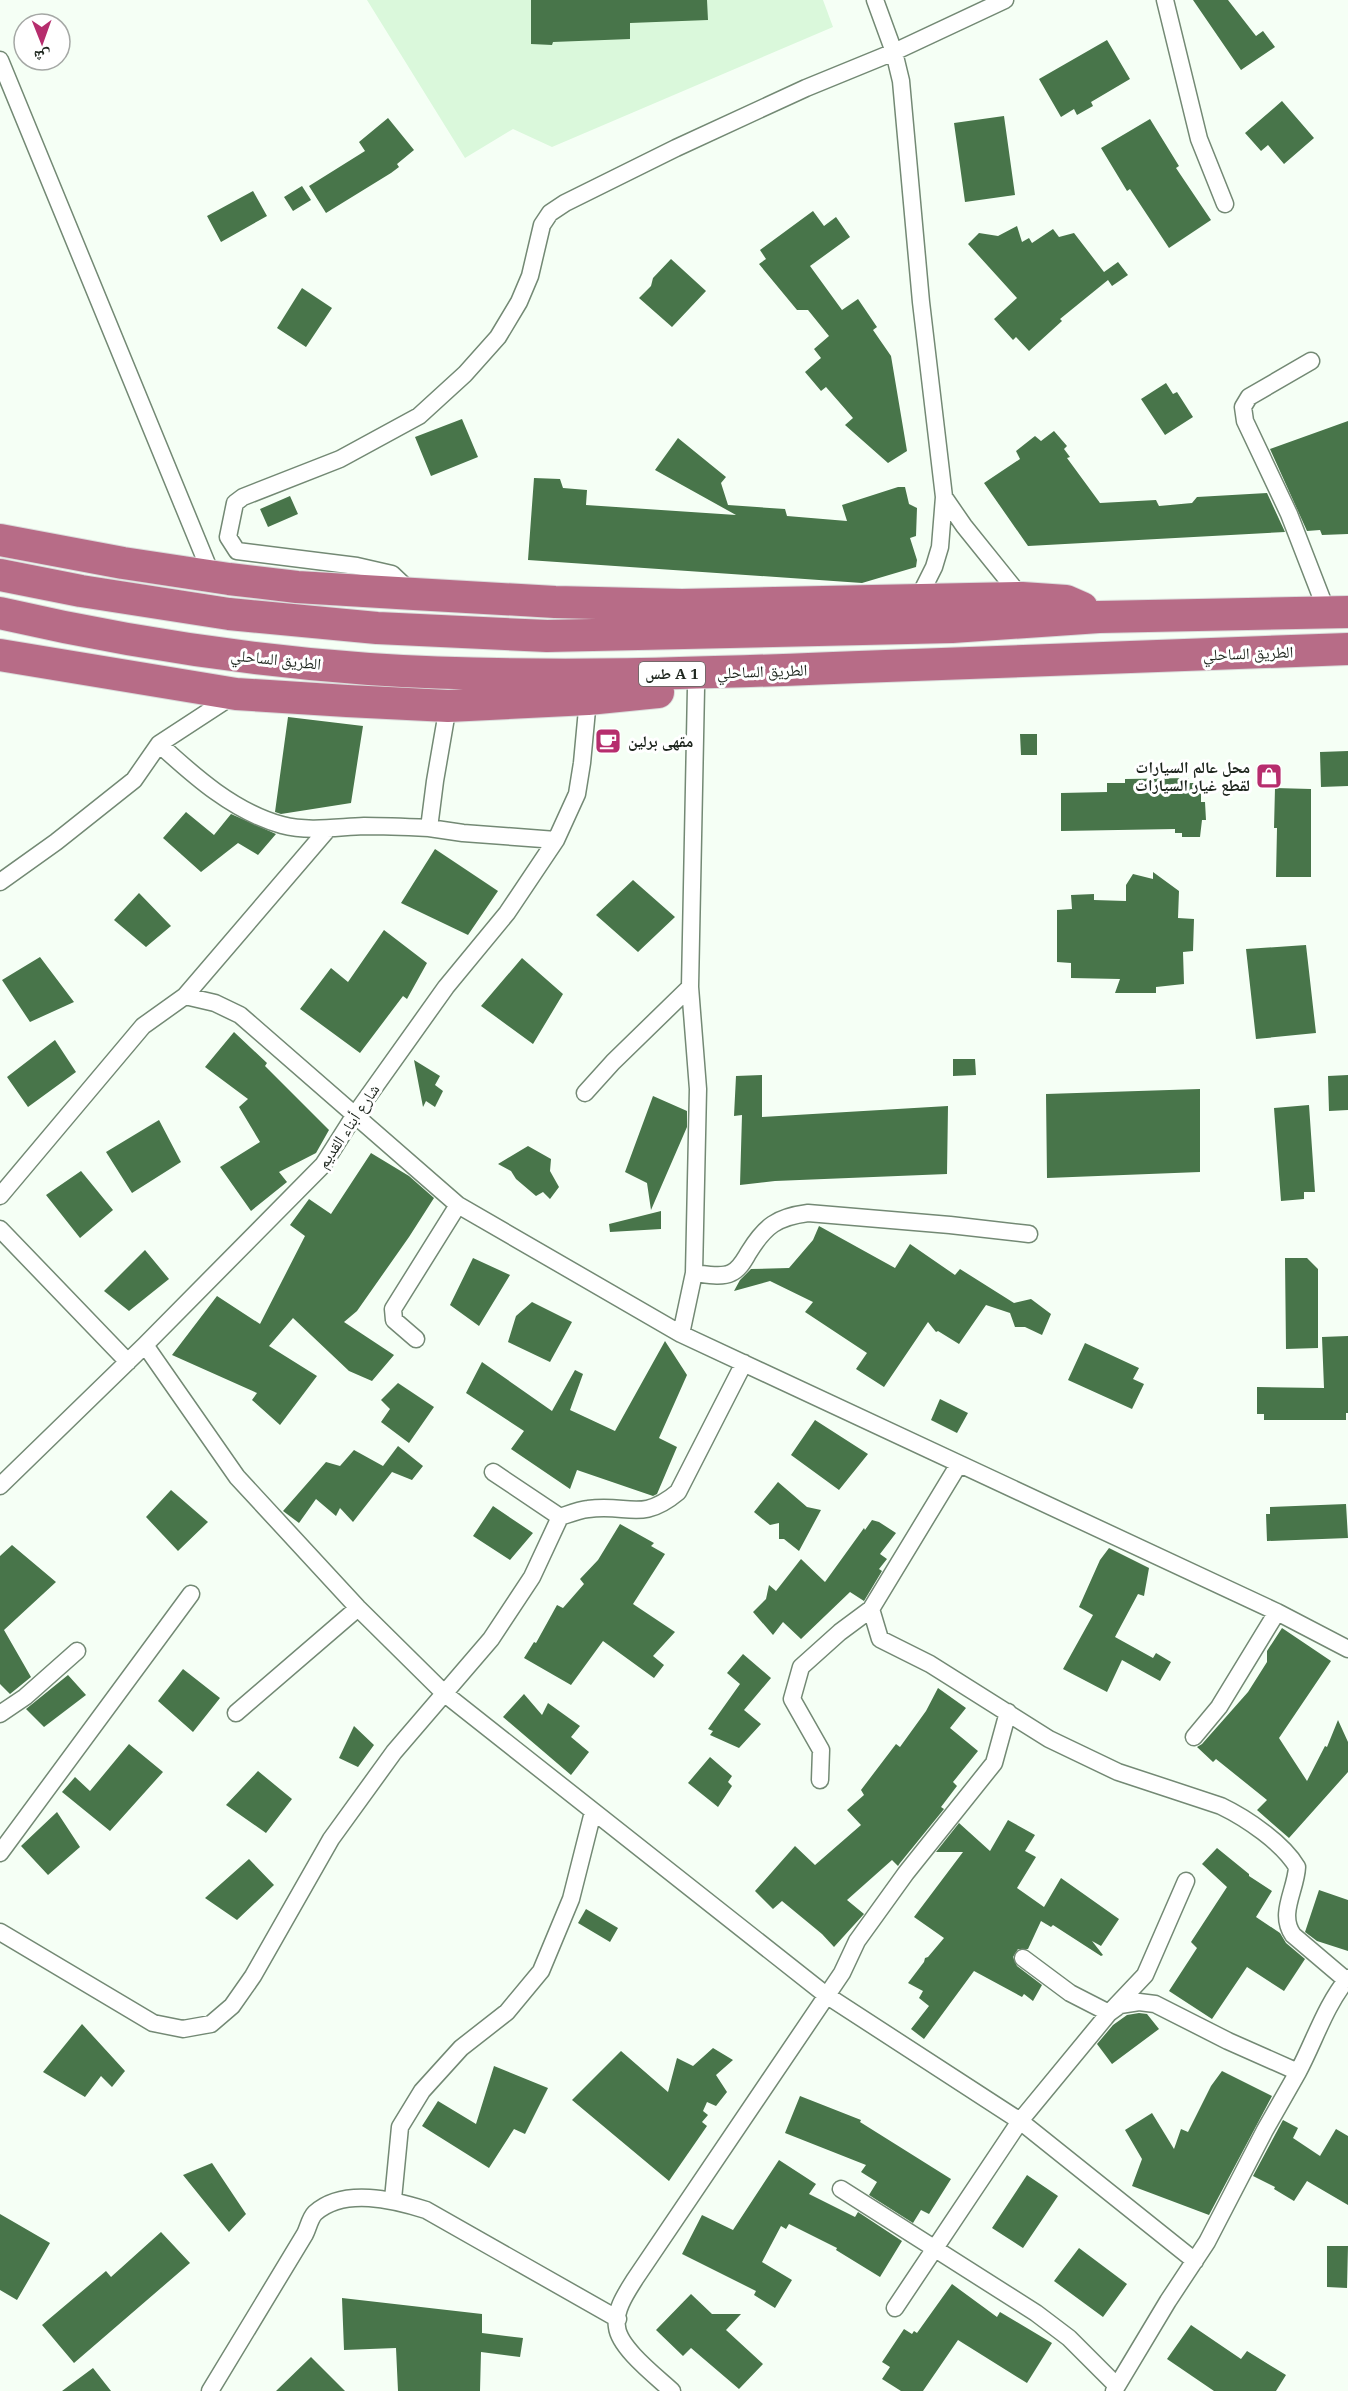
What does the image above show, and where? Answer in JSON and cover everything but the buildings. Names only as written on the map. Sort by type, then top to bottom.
[{"type":"highway","points":[[0,540],[123,563],[297,587],[555,602],[682,605],[1022,598],[1066,602],[1099,617]]},
{"type":"highway","points":[[0,575],[81,591],[229,614],[377,628],[547,636],[952,627],[1099,617],[1337,612]]},
{"type":"highway","name":"الطريق الساحلي","points":[[0,613],[67,629],[213,652],[369,669],[536,674],[751,671],[1348,650]]},
{"type":"highway","points":[[0,655],[236,694],[448,706],[588,699],[696,688],[751,671]]},
{"type":"street","points":[[875,0],[894,52],[901,81],[921,302],[944,497],[940,547],[934,567],[918,599]]},
{"type":"street","points":[[414,594],[392,574],[357,566],[237,551],[228,537],[235,503],[243,497],[340,459],[419,416],[457,381],[498,337],[519,302],[530,276],[542,225],[550,213],[565,203],[676,148],[806,88],[894,52],[1005,0]]},
{"type":"street","points":[[1165,0],[1199,139],[1225,204]]},
{"type":"street","points":[[0,60],[212,576]]},
{"type":"street","points":[[1311,361],[1249,397],[1243,407],[1245,421],[1337,612]]},
{"type":"street","points":[[944,497],[971,535],[1022,598]]},
{"type":"street","points":[[681,1335],[694,1273],[698,1089],[690,987],[696,688]]},
{"type":"street","points":[[0,882],[56,842],[134,780],[159,744],[236,694]]},
{"type":"street","name":"شارع أبناء القديم","points":[[0,1486],[128,1362],[323,1165],[354,1116],[446,987],[507,913],[556,840],[577,794],[588,699]]},
{"type":"street","points":[[429,828],[448,706]]},
{"type":"street","points":[[159,744],[200,781],[246,810],[282,825],[327,829],[364,826],[429,828],[556,840]]},
{"type":"street","points":[[0,1196],[143,1026],[185,996],[327,829]]},
{"type":"street","points":[[585,1093],[613,1062],[690,987]]},
{"type":"street","points":[[185,996],[215,1004],[240,1015],[458,1205],[681,1335],[1277,1611],[1348,1649]]},
{"type":"street","points":[[416,1339],[394,1320],[393,1309],[458,1205]]},
{"type":"street","points":[[694,1273],[724,1275],[731,1273],[741,1265],[762,1232],[772,1223],[789,1215],[820,1214],[1029,1234]]},
{"type":"street","points":[[0,1229],[128,1362]]},
{"type":"street","points":[[145,1345],[237,1476],[358,1608],[446,1694],[826,1995],[1020,2121],[1195,2261]]},
{"type":"street","points":[[0,1932],[153,2023],[183,2029],[211,2024],[232,2006],[253,1976],[331,1839],[394,1752],[491,1639],[532,1577],[560,1517],[588,1509],[655,1508],[678,1492],[744,1363]]},
{"type":"street","points":[[820,1780],[821,1750],[792,1699],[801,1667],[840,1632],[872,1609],[959,1464]]},
{"type":"street","points":[[493,1472],[560,1517]]},
{"type":"street","points":[[0,1853],[191,1594]]},
{"type":"street","points":[[236,1713],[358,1608]]},
{"type":"street","points":[[841,2189],[1036,2313],[1093,2360],[1115,2389],[1195,2261],[1311,2048],[1329,2004],[1347,1979],[1287,1928],[1286,1916],[1297,1868],[1293,1860],[1263,1832],[1236,1813],[1221,1806],[1118,1772],[1049,1739],[930,1664],[880,1639],[872,1609]]},
{"type":"street","points":[[1194,1737],[1219,1707],[1277,1611]]},
{"type":"street","points":[[0,1714],[26,1697],[77,1651]]},
{"type":"street","points":[[672,2391],[632,2355],[617,2327],[621,2302],[842,1973],[857,1941],[906,1873],[994,1763],[1008,1712]]},
{"type":"street","points":[[393,2199],[400,2127],[422,2091],[460,2048],[507,2012],[541,1971],[571,1899],[593,1812]]},
{"type":"street","points":[[895,2308],[1020,2121],[1109,2013],[1145,1975],[1186,1881]]},
{"type":"street","points":[[1023,1958],[1070,1993],[1109,2013]]},
{"type":"street","points":[[1109,2013],[1120,2005],[1139,2002],[1155,2004],[1228,2041],[1298,2072]]},
{"type":"street","points":[[210,2391],[306,2234],[313,2214],[329,2205],[356,2198],[393,2199],[426,2210],[618,2319]]},
{"type":"shaded area","points":[[367,0],[823,0],[833,27],[552,147],[513,129],[465,158]]},
{"type":"place","name":"مقهى برلين","points":[[608,741]]},
{"type":"place","name":"محل عالم السيارات لقطع غيار السيارات","points":[[1269,776]]}]
